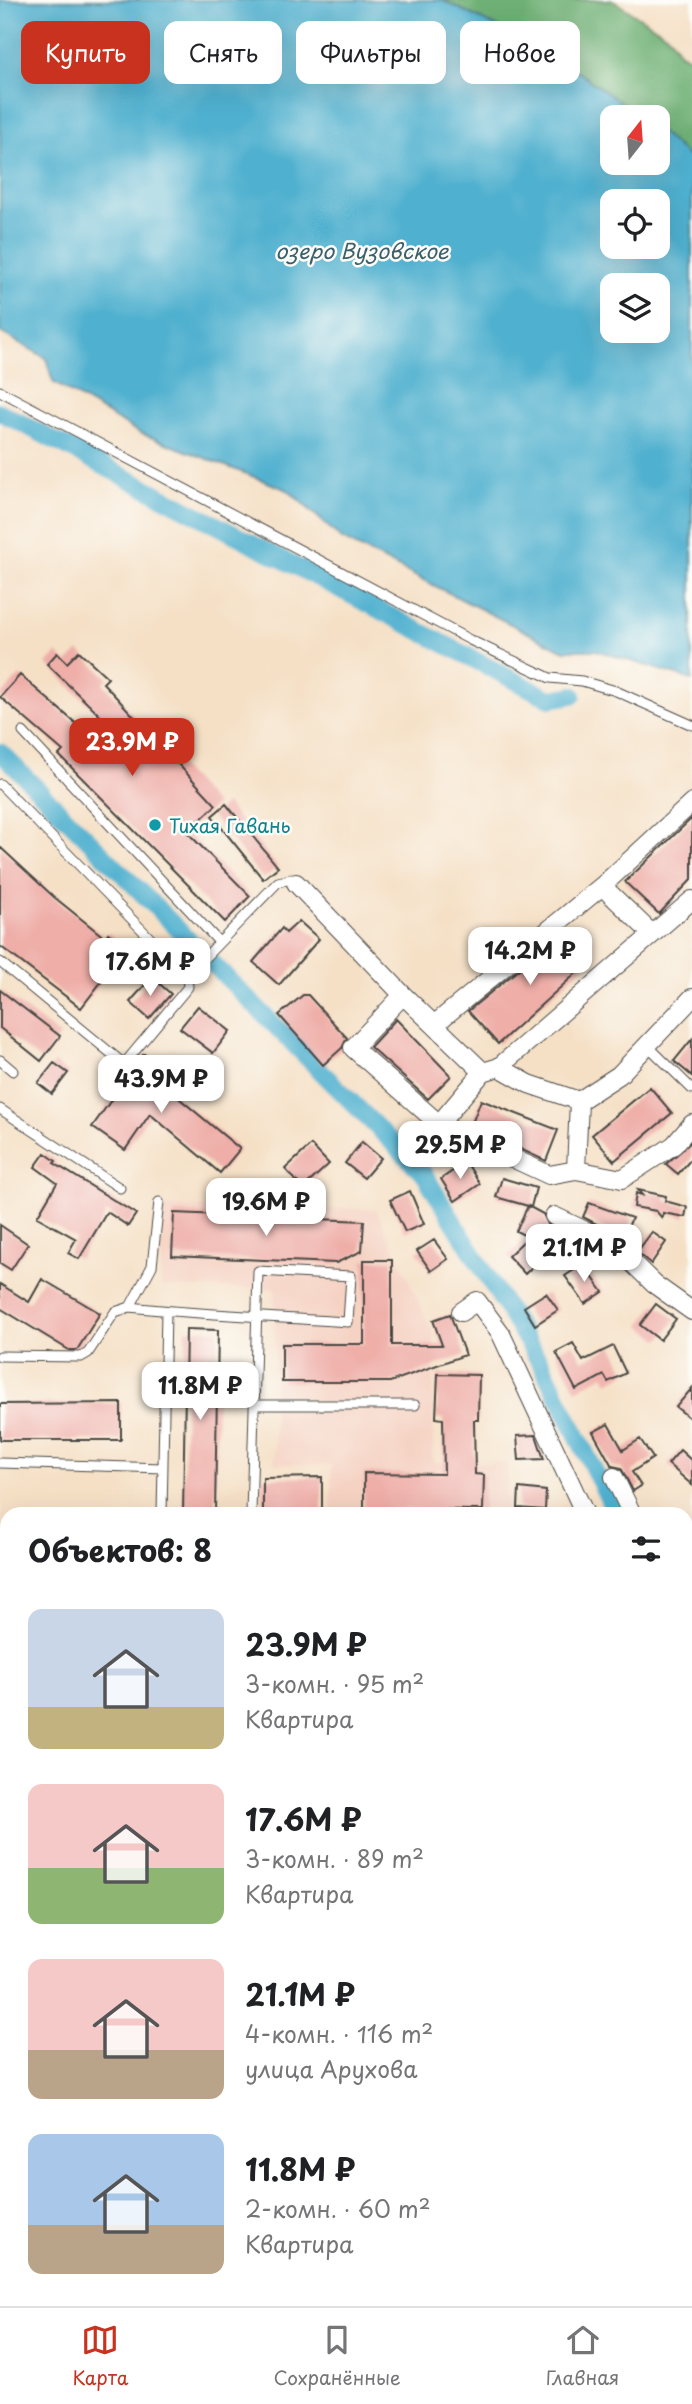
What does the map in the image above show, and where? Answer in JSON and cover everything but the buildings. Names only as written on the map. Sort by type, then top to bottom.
[{"type":"street","points":[[435,1024],[602,886],[692,803]]},
{"type":"street","points":[[296,883],[403,995],[491,1070],[579,1101]]},
{"type":"street","points":[[602,886],[652,934]]},
{"type":"street","points":[[439,1124],[491,1070],[692,900]]},
{"type":"street","points":[[403,995],[353,1048],[439,1124],[549,1175],[576,1170],[622,1180],[674,1145],[692,1124]]},
{"type":"street","points":[[579,1101],[619,1076],[692,998]]},
{"type":"street","points":[[576,1170],[579,1101]]},
{"type":"street","points":[[554,1216],[613,1244],[654,1284],[692,1311]]},
{"type":"street","points":[[461,1312],[477,1301],[500,1332],[582,1507]]},
{"type":"street","points":[[614,1477],[629,1507]]},
{"type":"lane","points":[[0,391],[470,640],[550,678],[582,681],[616,691],[692,725]]},
{"type":"lane","points":[[23,732],[219,941]]},
{"type":"lane","points":[[0,784],[187,976],[188,987],[124,1063],[0,962]]},
{"type":"lane","points":[[187,976],[278,882],[291,879],[296,883]]},
{"type":"lane","points":[[648,1046],[692,1089]]},
{"type":"lane","points":[[0,1060],[13,1071]]},
{"type":"lane","points":[[0,1110],[120,1188]]},
{"type":"lane","points":[[130,1307],[152,1266],[159,1202]]},
{"type":"lane","points":[[0,1356],[81,1357],[88,1353],[111,1315],[130,1307],[166,1311],[259,1316],[348,1322],[351,1276],[258,1271],[259,1316],[251,1507]]},
{"type":"lane","points":[[162,1507],[166,1311]]},
{"type":"lane","points":[[254,1405],[415,1405]]},
{"type":"lane","points":[[0,1462],[163,1468]]},
{"type":"shaded area","points":[[162,1207],[376,1209],[434,1335],[433,1462],[507,1463],[507,1507],[331,1507],[331,1465],[274,1464],[275,1289],[161,1287]]},
{"type":"green space","points":[[442,0],[612,0],[669,36],[680,53],[692,59],[692,160],[670,141],[670,105],[624,105],[580,74],[580,21],[485,21]]},
{"type":"water","name":"озеро Вузовское","points":[[0,0],[442,0],[485,21],[460,21],[460,84],[580,84],[580,74],[624,105],[600,105],[600,175],[670,175],[670,141],[692,160],[692,680],[596,650],[562,650],[342,539],[288,490],[140,433],[53,382],[46,358],[0,332]]},
{"type":"waterway","points":[[0,412],[550,699],[573,695]]},
{"type":"waterway","points":[[0,752],[424,1174],[543,1367],[613,1507]]},
{"type":"place","name":"Тихая Гавань","points":[[155,825]]}]
